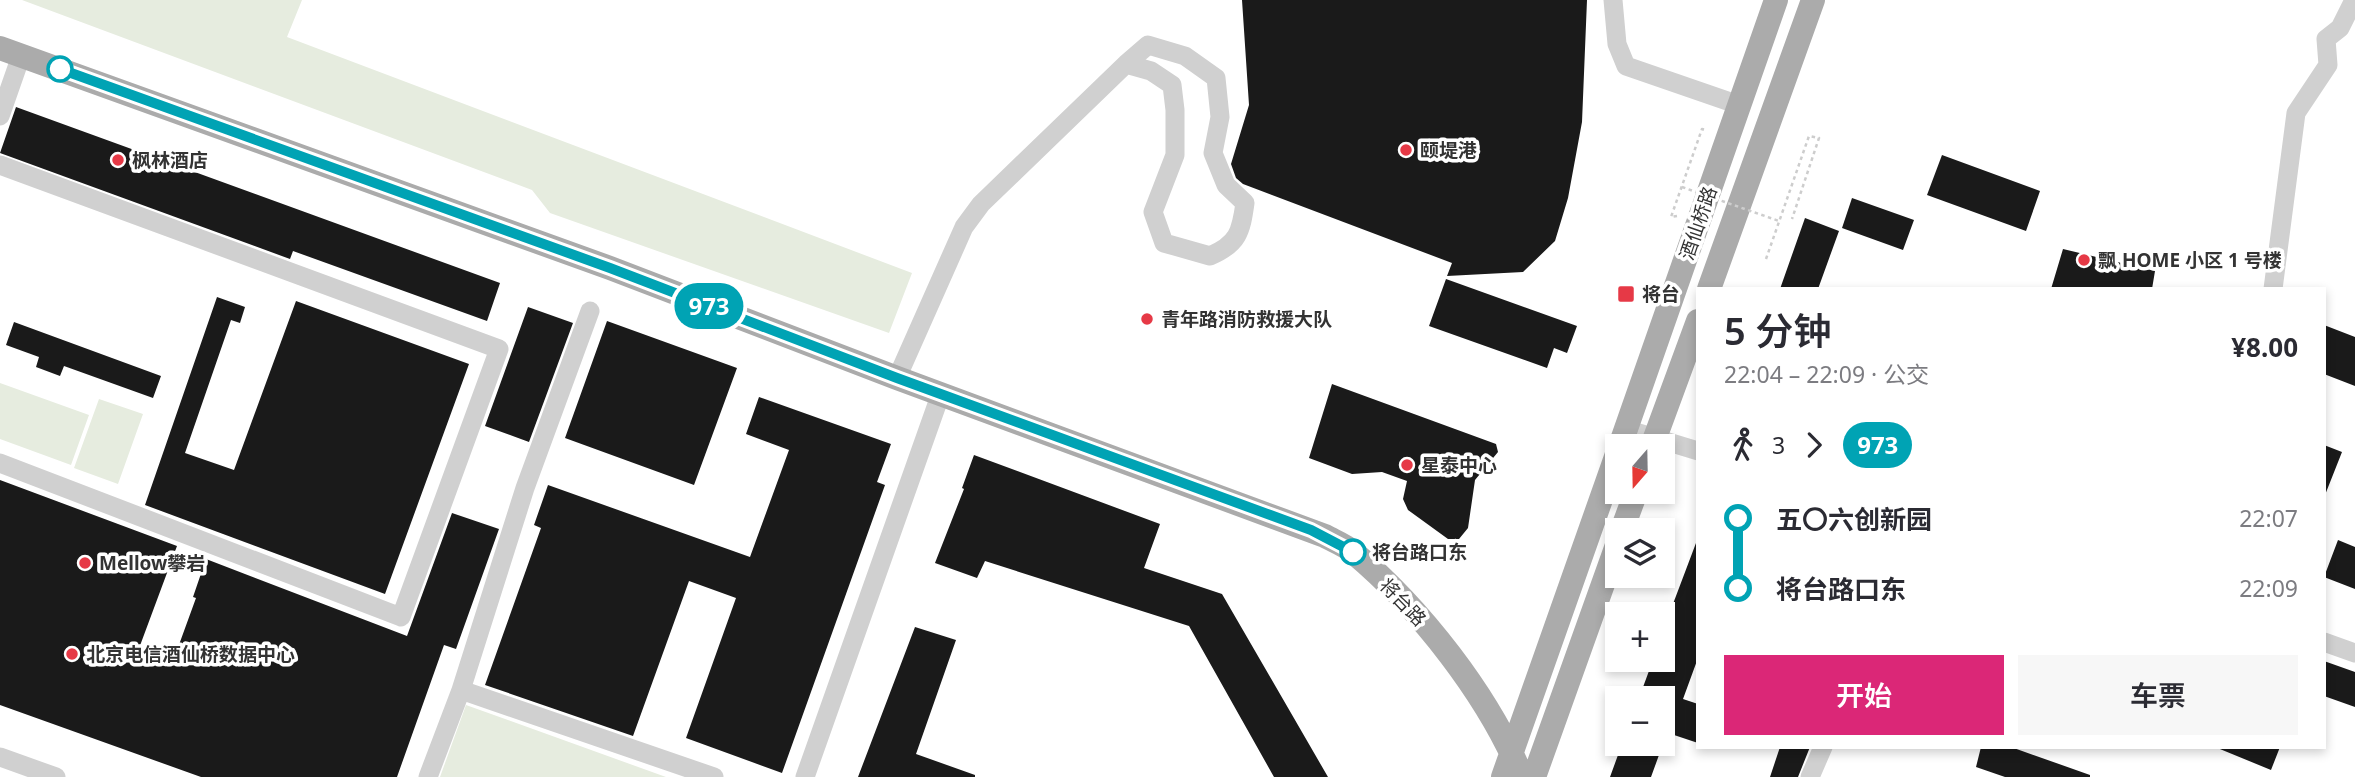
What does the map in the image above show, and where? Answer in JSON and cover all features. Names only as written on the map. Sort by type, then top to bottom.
[{"type":"main road","name":"酒仙桥路","points":[[1624,434],[1776,0]]},
{"type":"main road","name":"酒仙桥路","points":[[1710,287],[1813,0]]},
{"type":"main road","name":"将台路","points":[[11,52],[610,268],[897,378],[1318,533],[1351,550],[1426,625],[1468,680],[1512,752],[1522,777]]},
{"type":"main road","points":[[1657,434],[1696,327]]},
{"type":"main road","points":[[1503,777],[1605,488]]},
{"type":"main road","points":[[1534,777],[1605,579]]},
{"type":"street","points":[[1613,0],[1617,44],[1626,66],[1740,105]]},
{"type":"street","points":[[2273,287],[2296,113],[2328,65],[2326,39],[2340,29],[2354,0]]},
{"type":"street","points":[[897,378],[964,227],[981,204],[1126,64],[1148,45],[1185,56],[1216,78],[1220,117],[1213,153],[1226,185],[1245,203],[1241,229],[1228,248],[1210,256],[1164,243],[1153,212],[1175,155],[1172,85],[1151,71],[1126,64]]},
{"type":"street","points":[[0,116],[11,52]]},
{"type":"street","points":[[0,165],[499,349],[401,617],[0,463]]},
{"type":"street","points":[[428,777],[461,690],[525,488],[590,310]]},
{"type":"street","points":[[805,777],[941,393]]},
{"type":"street","points":[[1675,447],[1696,451]]},
{"type":"street","points":[[2326,643],[2355,653]]},
{"type":"street","points":[[461,690],[714,777]]},
{"type":"street","points":[[1810,777],[1822,749]]},
{"type":"street","points":[[0,757],[56,777]]},
{"type":"path","points":[[1679,211],[1676,218],[1671,217],[1702,129],[1710,131]]},
{"type":"path","points":[[1766,259],[1810,136],[1819,138],[1791,219]]},
{"type":"path","points":[[1682,187],[1779,221]]},
{"type":"shaded area","points":[[22,0],[302,0],[287,37],[912,273],[889,333],[550,213],[532,190]]},
{"type":"shaded area","points":[[0,383],[89,415],[71,465],[0,439]]},
{"type":"shaded area","points":[[99,399],[143,414],[118,484],[74,468]]},
{"type":"shaded area","points":[[466,705],[666,777],[440,777]]},
{"type":"building","name":"颐堤港","points":[[1242,0],[1587,0],[1582,122],[1568,198],[1555,241],[1523,272],[1447,276],[1452,263],[1243,184],[1236,178],[1231,164],[1249,105]]},
{"type":"building","points":[[16,107],[500,283],[487,321],[293,251],[290,259],[0,153]]},
{"type":"building","points":[[1942,155],[2040,191],[2026,231],[1927,195]]},
{"type":"building","points":[[1852,198],[1914,220],[1903,250],[1842,228]]},
{"type":"building","points":[[1805,218],[1839,231],[1819,287],[1781,287]]},
{"type":"building","name":"飘 HOME 小区 1 号楼","points":[[2063,249],[2155,271],[2152,287],[2052,287]]},
{"type":"building","points":[[1446,279],[1577,326],[1567,353],[1554,348],[1547,368],[1429,326]]},
{"type":"building","points":[[217,297],[245,307],[240,323],[231,320],[185,453],[234,470],[296,301],[469,364],[385,594],[145,505]]},
{"type":"building","points":[[528,307],[573,323],[529,442],[485,426]]},
{"type":"building","points":[[607,321],[737,368],[694,485],[565,438]]},
{"type":"building","points":[[14,322],[161,376],[153,398],[64,366],[60,376],[36,367],[39,357],[6,345]]},
{"type":"building","points":[[2326,326],[2355,337],[2355,386],[2326,375]]},
{"type":"building","name":"星泰中心","points":[[1332,384],[1496,444],[1498,452],[1475,480],[1468,528],[1459,539],[1448,539],[1408,510],[1403,499],[1407,481],[1382,472],[1352,474],[1309,458]]},
{"type":"building","points":[[759,397],[891,444],[877,482],[885,485],[782,773],[686,738],[736,598],[689,581],[633,736],[485,685],[541,528],[534,525],[548,485],[750,557],[789,450],[746,434]]},
{"type":"building","points":[[2326,446],[2342,452],[2326,492]]},
{"type":"building","points":[[974,455],[1160,524],[1144,568],[1222,594],[1328,777],[1274,777],[1189,626],[985,561],[977,578],[935,563],[964,489],[962,488]]},
{"type":"building","points":[[0,480],[177,546],[138,651],[172,664],[196,598],[193,597],[206,559],[407,636],[452,513],[499,529],[456,649],[444,645],[397,777],[201,777],[0,705]]},
{"type":"building","points":[[2338,540],[2355,547],[2355,589],[2326,578]]},
{"type":"building","points":[[1696,543],[1696,663],[1683,699],[1696,703],[1696,742],[1675,735],[1675,686],[1643,686],[1649,672],[1675,672],[1674,602]]},
{"type":"building","points":[[915,627],[956,640],[916,754],[975,777],[858,777]]},
{"type":"building","points":[[2326,662],[2355,672],[2355,707],[2326,697]]},
{"type":"building","points":[[1779,749],[1809,749],[1798,777],[1770,777]]},
{"type":"building","points":[[1980,749],[2017,749],[2090,777],[2005,777],[1976,767]]},
{"type":"building","points":[[2220,749],[2279,749],[2271,770]]},
{"type":"building","points":[[1618,756],[1659,756],[1651,777],[1610,777]]},
{"type":"bus line","name":"973","points":[[60,69],[610,268],[897,378],[1311,530],[1353,552]]},
{"type":"place","name":"颐堤港","points":[[1406,150]]},
{"type":"place","name":"枫林酒店","points":[[118,160]]},
{"type":"place","name":"飘 HOME 小区 1 号楼","points":[[2084,260]]},
{"type":"place","name":"将台","points":[[1626,294]]},
{"type":"place","name":"青年路消防救援大队","points":[[1147,319]]},
{"type":"place","name":"星泰中心","points":[[1407,465]]},
{"type":"place","name":"将台路口东","points":[[1353,552]]},
{"type":"place","name":"Mellow攀岩","points":[[85,563]]},
{"type":"place","name":"北京电信酒仙桥数据中心","points":[[72,654]]}]
